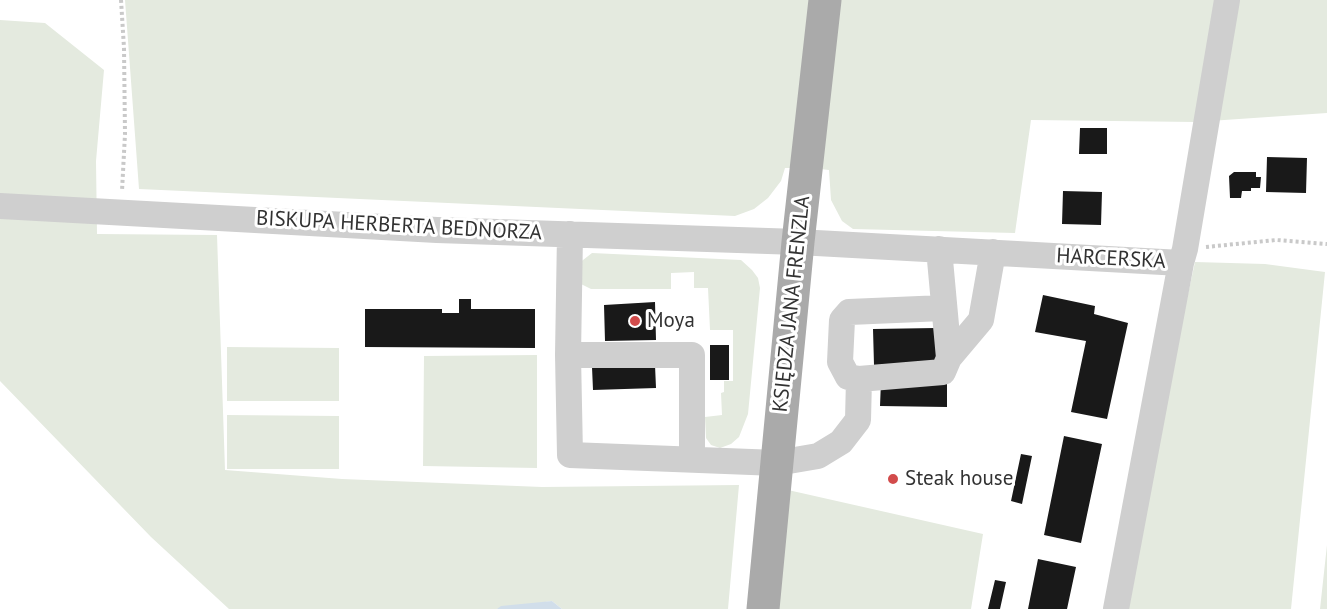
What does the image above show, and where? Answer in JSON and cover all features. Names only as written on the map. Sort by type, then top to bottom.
[{"type":"main road","name":"KSIĘDZA JANA FRENZLA","points":[[763,609],[798,242],[825,0]]},
{"type":"street","points":[[1183,256],[1227,0]]},
{"type":"street","name":"BISKUPA HERBERTA BEDNORZA","points":[[0,206],[438,230],[798,242]]},
{"type":"street","points":[[570,234],[568,355],[570,455],[777,463],[818,456],[841,442],[858,420],[860,379]]},
{"type":"street","name":"HARCERSKA","points":[[798,242],[993,252],[1183,256],[1116,609]]},
{"type":"street","points":[[939,249],[949,358]]},
{"type":"street","points":[[943,308],[849,312],[842,320],[840,362],[848,377],[860,379],[943,372],[949,358],[981,320],[993,252]]},
{"type":"street","points":[[568,355],[692,355],[692,459]]},
{"type":"path","points":[[121,0],[125,134],[121,212]]},
{"type":"path","points":[[1183,256],[1276,240],[1327,244]]},
{"type":"shaded area","points":[[125,0],[809,0],[792,168],[785,168],[781,181],[768,198],[754,209],[735,216],[139,189]]},
{"type":"shaded area","points":[[840,0],[1327,0],[1327,113],[1195,122],[1031,120],[1015,233],[853,229],[842,221],[831,200],[829,170],[820,169]]},
{"type":"shaded area","points":[[0,20],[45,23],[104,70],[96,161],[97,234],[217,235],[225,470],[342,479],[542,487],[739,485],[728,609],[562,609],[552,601],[497,609],[229,609],[151,537],[0,381]]},
{"type":"shaded area","points":[[592,253],[741,260],[758,278],[760,288],[748,414],[739,437],[731,444],[720,448],[711,445],[706,438],[705,417],[722,415],[721,393],[724,392],[724,381],[733,381],[733,330],[710,330],[708,288],[694,288],[694,272],[671,273],[671,289],[591,289],[581,284],[574,267]]},
{"type":"shaded area","points":[[1195,262],[1265,264],[1325,272],[1291,609],[1125,609],[1149,474]]},
{"type":"shaded area","points":[[227,347],[339,348],[339,401],[227,401]]},
{"type":"shaded area","points":[[537,355],[537,468],[423,466],[424,356]]},
{"type":"shaded area","points":[[227,415],[339,416],[339,469],[227,469]]},
{"type":"shaded area","points":[[788,490],[983,534],[971,609],[779,609]]},
{"type":"shaded area","points":[[1327,545],[1327,609],[1320,609]]},
{"type":"shaded area","points":[[552,601],[562,609],[497,609],[501,606]]},
{"type":"building","points":[[1080,128],[1107,128],[1107,154],[1079,154]]},
{"type":"building","points":[[1267,157],[1307,158],[1306,193],[1266,192]]},
{"type":"building","points":[[1234,172],[1256,172],[1256,177],[1261,177],[1260,188],[1242,191],[1241,198],[1230,198],[1229,176]]},
{"type":"building","points":[[1063,191],[1102,192],[1101,225],[1062,224]]},
{"type":"building","points":[[1043,295],[1095,306],[1094,314],[1128,323],[1107,419],[1071,412],[1086,341],[1035,332]]},
{"type":"building","points":[[459,299],[471,299],[471,309],[535,309],[535,348],[365,347],[365,309],[442,309],[442,313],[459,313]]},
{"type":"building","points":[[655,302],[656,340],[605,341],[604,305]]},
{"type":"building","points":[[936,328],[937,364],[874,365],[873,329]]},
{"type":"building","points":[[710,345],[729,345],[729,380],[710,380]]},
{"type":"building","points":[[655,365],[656,388],[593,390],[592,367]]},
{"type":"building","points":[[881,381],[947,382],[947,407],[880,406]]},
{"type":"building","points":[[1064,436],[1102,444],[1081,543],[1044,535]]},
{"type":"building","points":[[1021,454],[1032,456],[1022,504],[1011,501]]},
{"type":"building","points":[[1038,559],[1076,567],[1067,609],[1028,609]]},
{"type":"building","points":[[995,580],[1006,582],[1000,609],[988,609]]},
{"type":"place","name":"Moya","points":[[635,321]]},
{"type":"place","name":"Steak house","points":[[893,479]]}]
